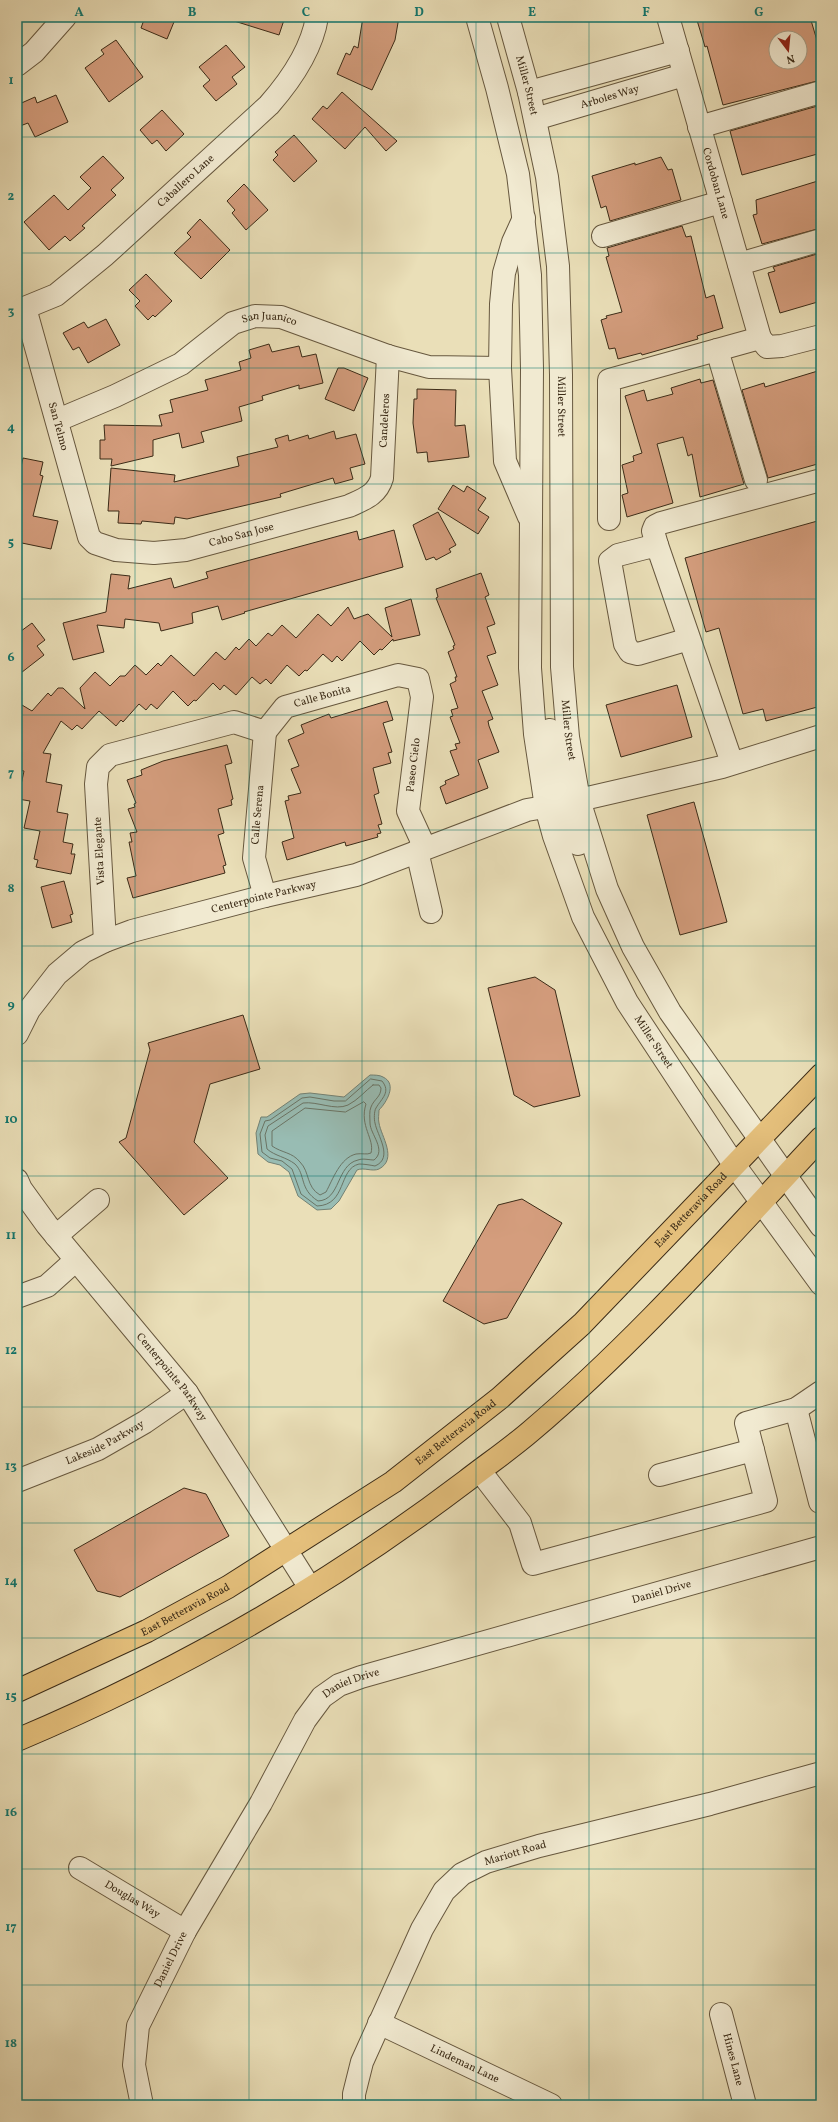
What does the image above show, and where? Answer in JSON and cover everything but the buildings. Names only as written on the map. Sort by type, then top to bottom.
[{"type":"highway","name":"East Betteravia Road","points":[[17,1691],[147,1631],[228,1587],[286,1552],[393,1482],[500,1398],[582,1324],[821,1076]]},
{"type":"highway","points":[[17,1740],[60,1722],[174,1665],[243,1628],[310,1588],[412,1522],[530,1432],[623,1348],[821,1138]]},
{"type":"street","points":[[17,65],[34,52],[65,17]]},
{"type":"street","name":"Caballero Lane","points":[[21,310],[56,295],[105,255],[269,105],[282,90],[304,53],[317,17]]},
{"type":"street","name":"Miller Street","points":[[477,17],[497,88],[518,174],[530,275],[532,526],[530,668],[535,734],[546,807],[583,917],[608,968],[627,1002],[735,1166],[821,1284]]},
{"type":"street","name":"Miller Street","points":[[508,17],[530,92],[547,177],[558,266],[562,375],[562,667],[568,737],[579,800],[607,889],[633,947],[670,1012],[821,1226]]},
{"type":"street","name":"Cordoban Lane","points":[[668,17],[763,342]]},
{"type":"street","points":[[530,92],[678,51]]},
{"type":"street","name":"Arboles Way","points":[[535,119],[684,75]]},
{"type":"street","points":[[699,127],[821,92]]},
{"type":"street","points":[[603,236],[721,202]]},
{"type":"street","name":"Miller Street","points":[[524,217],[513,242],[504,273],[501,304],[500,368],[505,461],[532,526]]},
{"type":"street","points":[[739,264],[821,240]]},
{"type":"street","name":"San Telmo","points":[[21,310],[58,420],[88,537],[95,543]]},
{"type":"street","name":"San Juanico","points":[[58,420],[115,396],[181,364],[233,323],[255,316],[281,317],[388,356],[430,367],[500,368]]},
{"type":"street","points":[[609,519],[609,380],[717,350],[763,342],[782,346],[821,336]]},
{"type":"street","points":[[717,350],[756,480]]},
{"type":"street","name":"Candeleros","points":[[380,485],[382,478],[388,356]]},
{"type":"street","points":[[732,763],[653,531],[655,526],[661,524],[821,480]]},
{"type":"street","name":"Cabo San Jose","points":[[95,543],[116,550],[154,553],[186,550],[349,506],[372,496],[380,485]]},
{"type":"street","points":[[657,545],[618,555],[610,561],[625,644],[630,652],[638,654],[689,639]]},
{"type":"street","name":"Miller Street","points":[[532,580],[544,647],[545,686],[553,756],[561,787],[567,798],[579,800]]},
{"type":"street","name":"Calle Bonita","points":[[265,732],[285,706],[398,675],[418,679]]},
{"type":"street","name":"Paseo Cielo","points":[[418,679],[422,697],[408,811],[421,850],[431,912]]},
{"type":"street","name":"Vista Elegante","points":[[105,941],[96,784],[101,762],[110,755],[234,722],[265,732]]},
{"type":"street","name":"Calle Serena","points":[[265,732],[254,858],[265,896]]},
{"type":"street","points":[[579,800],[732,763],[821,736]]},
{"type":"street","name":"Centerpointe Parkway","points":[[17,1034],[29,1010],[57,974],[83,952],[105,941],[132,931],[265,896],[356,875],[527,810],[556,805],[566,810],[599,903],[614,928],[633,947]]},
{"type":"street","name":"Centerpointe Parkway","points":[[17,1180],[21,1189],[56,1236],[187,1393],[310,1588]]},
{"type":"street","points":[[56,1236],[98,1200]]},
{"type":"street","points":[[17,1297],[47,1286],[76,1260]]},
{"type":"street","points":[[480,1471],[520,1523],[533,1564],[766,1501],[746,1423],[796,1409],[821,1392]]},
{"type":"street","name":"Lakeside Parkway","points":[[17,1481],[98,1449],[144,1422],[187,1393]]},
{"type":"street","points":[[796,1409],[820,1502]]},
{"type":"street","points":[[660,1475],[753,1450]]},
{"type":"street","name":"Daniel Drive","points":[[142,2105],[134,2065],[138,2026],[185,1930],[261,1803],[305,1720],[322,1697],[339,1686],[361,1677],[821,1547]]},
{"type":"street","name":"Mariott Road","points":[[354,2105],[354,2094],[362,2062],[422,1929],[444,1891],[462,1874],[486,1862],[539,1846],[710,1804],[821,1773]]},
{"type":"street","name":"Douglas Way","points":[[80,1868],[185,1930]]},
{"type":"street","name":"Hines Lane","points":[[721,2014],[745,2105]]},
{"type":"street","name":"Lindeman Lane","points":[[379,2024],[551,2105]]},
{"type":"water","points":[[370,1075],[382,1076],[390,1084],[389,1094],[385,1103],[379,1110],[380,1128],[388,1153],[385,1165],[374,1170],[357,1170],[339,1201],[331,1209],[317,1210],[298,1196],[289,1172],[280,1165],[268,1162],[258,1154],[256,1133],[261,1117],[267,1117],[300,1094],[310,1093],[344,1097]]}]
